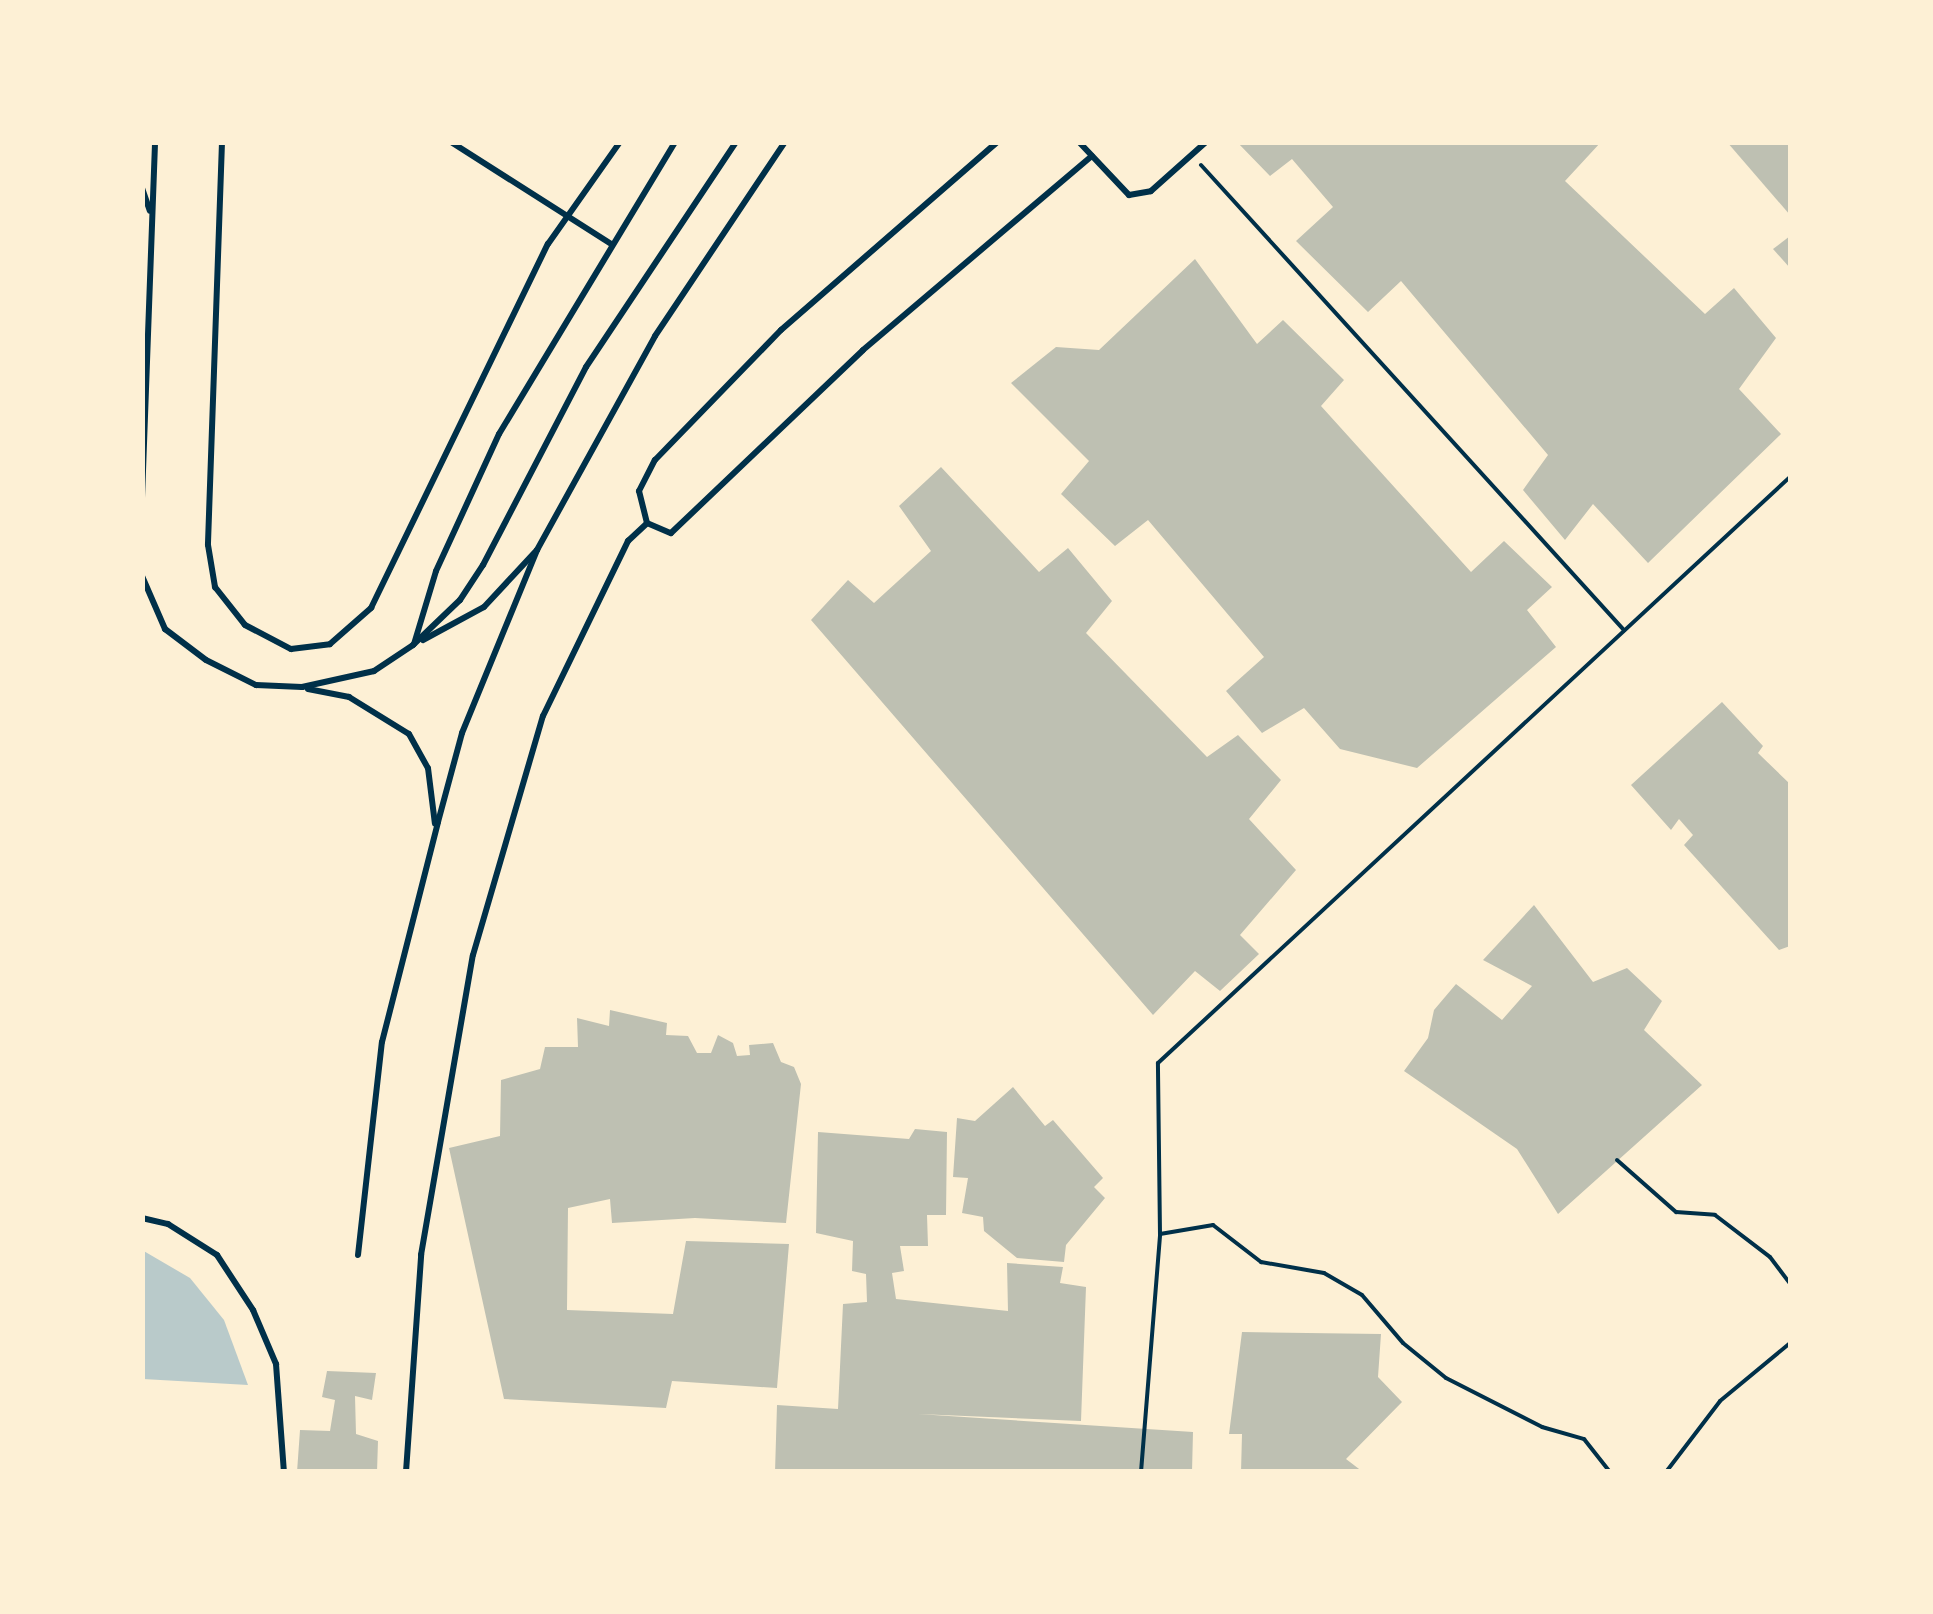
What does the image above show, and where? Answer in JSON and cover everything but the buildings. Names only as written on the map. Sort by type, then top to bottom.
[{"type":"lane","points":[[142,498],[155,142]]},
{"type":"lane","points":[[222,142],[208,544],[215,587],[245,625],[291,649],[330,644],[371,608],[548,244],[620,142]]},
{"type":"lane","points":[[452,142],[570,213],[611,244]]},
{"type":"lane","points":[[414,646],[436,571],[499,434],[675,142]]},
{"type":"lane","points":[[414,646],[460,600],[483,566],[586,367],[736,142]]},
{"type":"lane","points":[[358,1255],[382,1042],[462,733],[537,550],[655,336],[784,142]]},
{"type":"lane","points":[[647,523],[639,491],[655,460],[781,330],[997,142]]},
{"type":"lane","points":[[1080,142],[1128,195],[1151,191],[1206,142]]},
{"type":"lane","points":[[647,523],[670,533],[864,350],[1092,156]]},
{"type":"lane","points":[[142,188],[153,219]]},
{"type":"lane","points":[[406,1472],[421,1255],[473,954],[543,716],[628,540],[647,523]]},
{"type":"lane","points":[[302,688],[374,670],[484,607],[537,550]]},
{"type":"lane","points":[[142,576],[165,628],[206,660],[256,685],[349,696],[410,734],[428,768],[436,829]]},
{"type":"lane","points":[[142,1218],[168,1224],[217,1255],[253,1310],[276,1364],[284,1472]]},
{"type":"path","points":[[1194,157],[1624,630]]},
{"type":"path","points":[[1141,1472],[1160,1234],[1158,1063],[1790,476]]},
{"type":"path","points":[[1617,1160],[1676,1212],[1715,1215],[1770,1257],[1790,1284]]},
{"type":"path","points":[[1160,1234],[1213,1225],[1260,1262],[1324,1273],[1362,1295],[1403,1344],[1446,1378],[1542,1427],[1584,1439],[1610,1472]]},
{"type":"path","points":[[1666,1472],[1720,1401],[1790,1343]]},
{"type":"shaded area","points":[[142,1250],[190,1278],[224,1320],[248,1385],[143,1379]]}]
